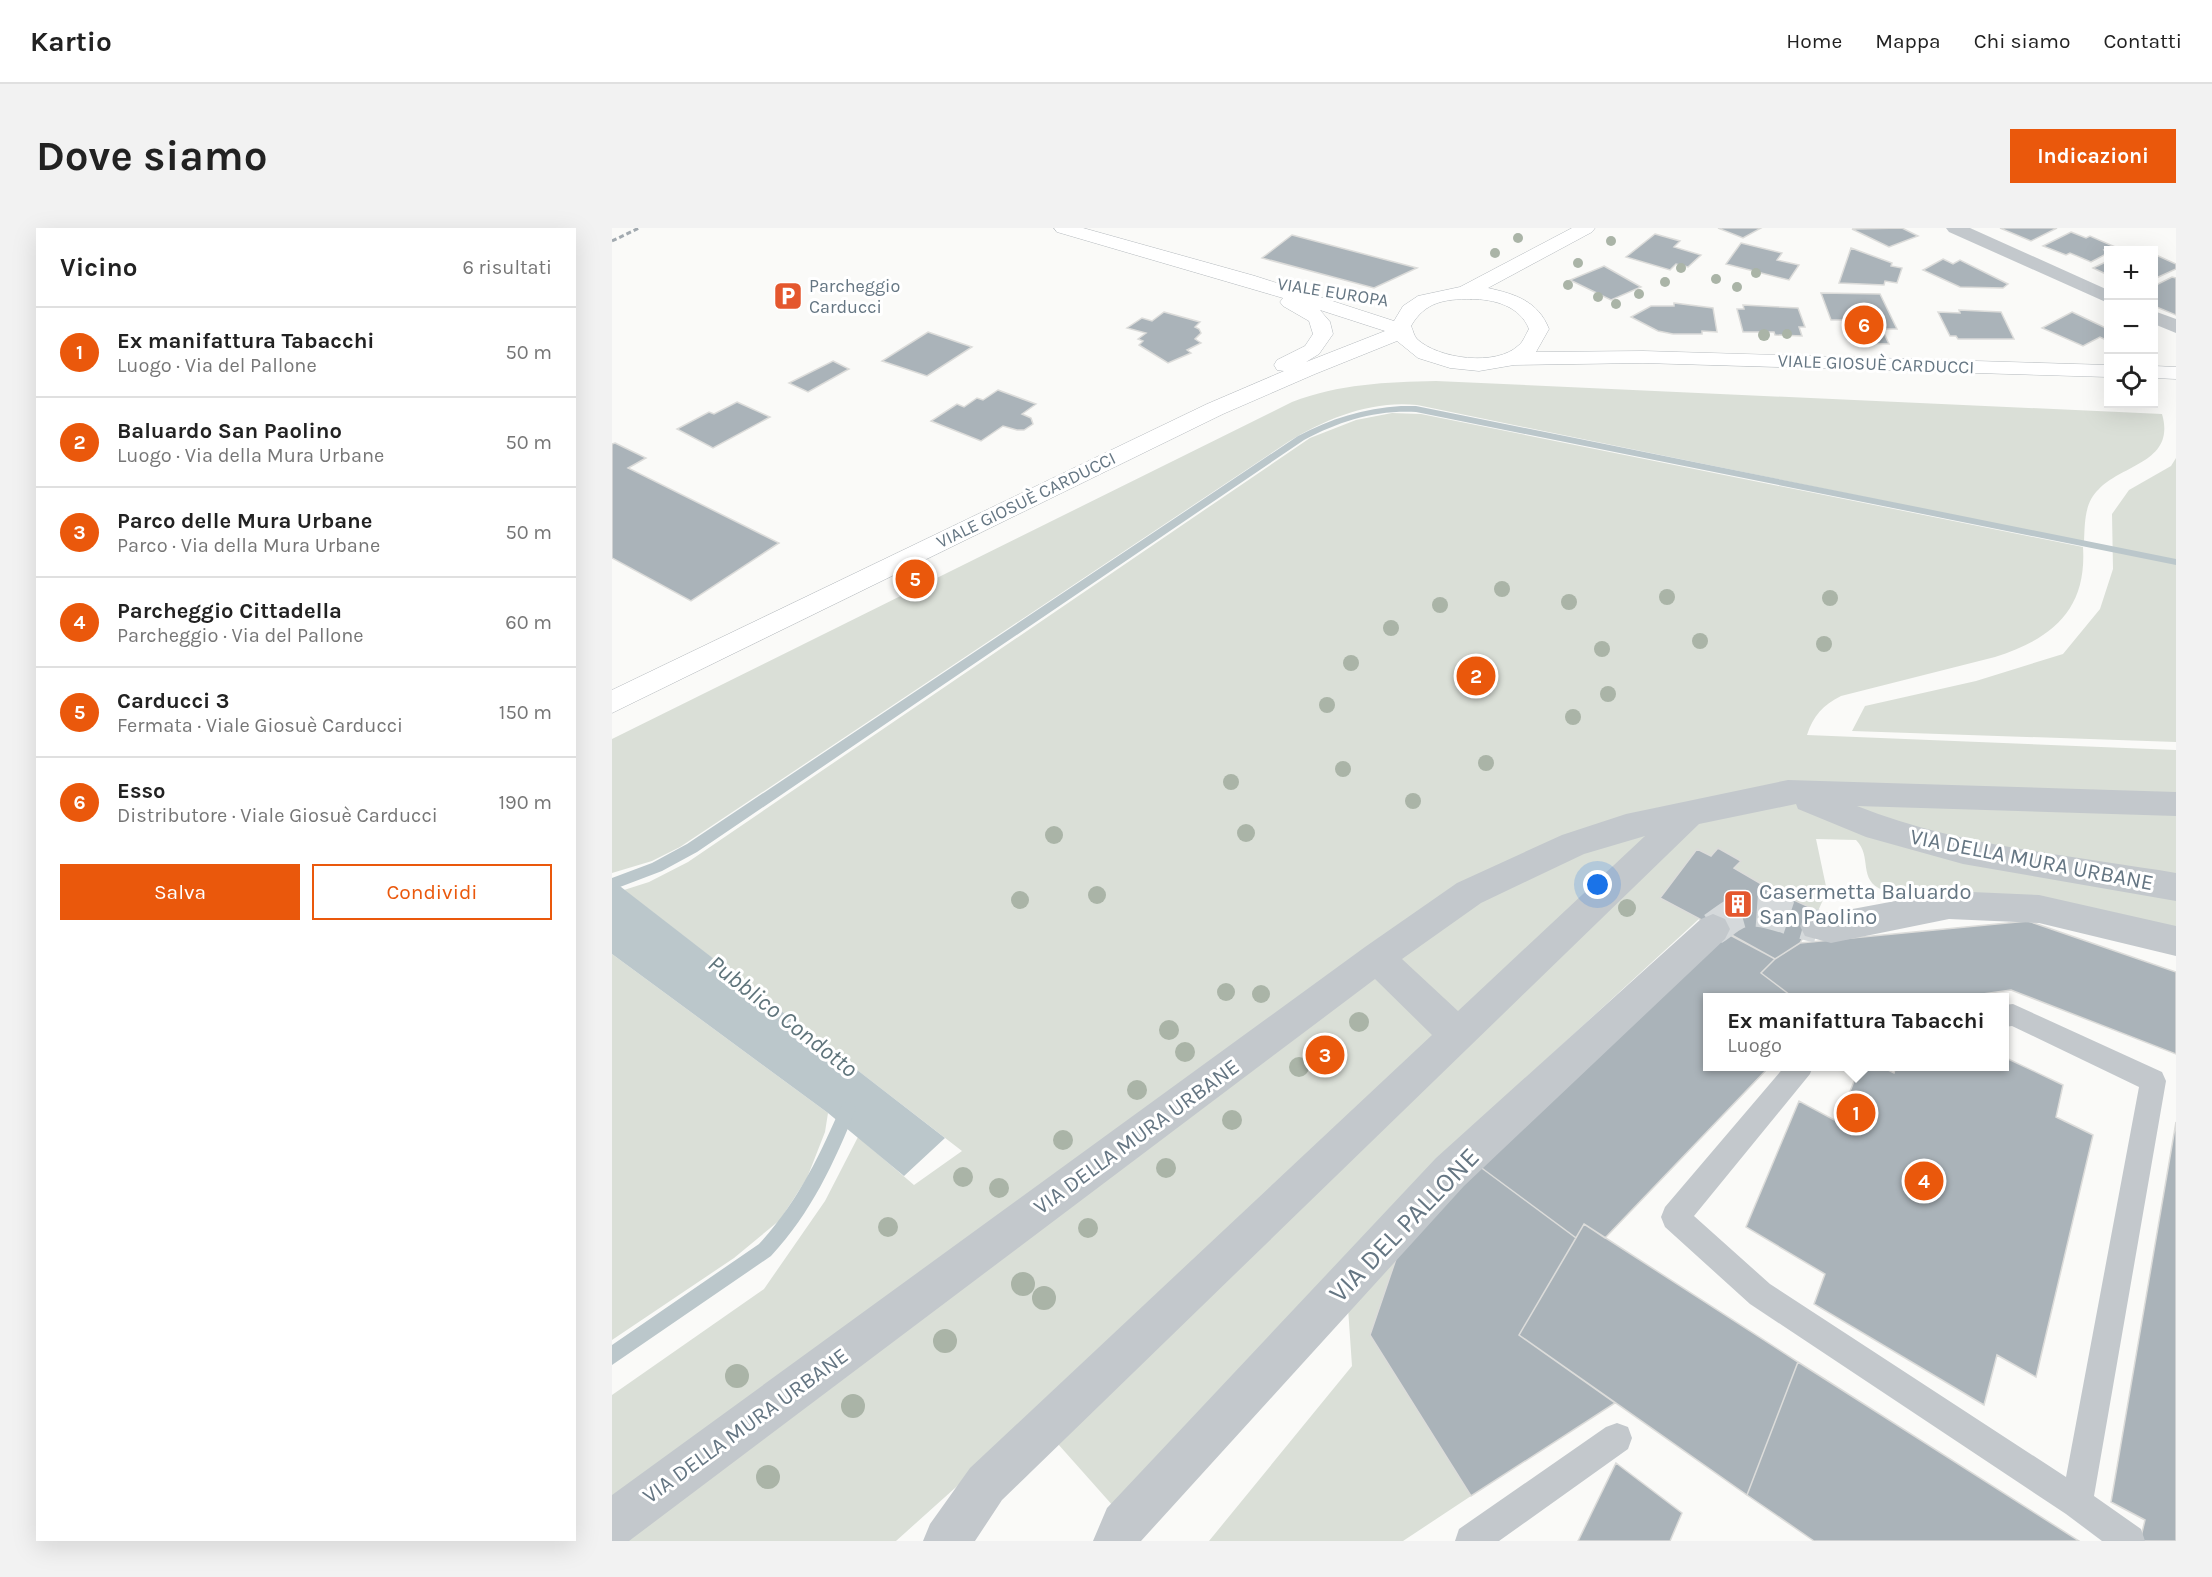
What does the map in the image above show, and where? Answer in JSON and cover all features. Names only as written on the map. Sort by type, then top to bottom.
[{"type":"main road","name":"VIALE EUROPA","points":[[1063,228],[1248,280],[1402,331]]},
{"type":"main road","points":[[1464,293],[1586,228]]},
{"type":"main road","points":[[1525,308],[1520,292],[1521,280],[1537,256]]},
{"type":"main road","name":"VIALE EUROPA","points":[[1248,280],[1284,284],[1373,301]]},
{"type":"main road","name":"VIALE GIOSUÈ CARDUCCI","points":[[1215,409],[1233,394],[1301,358],[1312,350],[1323,334],[1322,323],[1315,316],[1248,280]]},
{"type":"main road","name":"VIALE EUROPA","points":[[1394,302],[1419,303],[1435,297],[1464,293]]},
{"type":"main road","points":[[1464,293],[1496,296],[1525,308],[1553,334],[1511,358]]},
{"type":"main road","points":[[1419,303],[1403,319],[1402,331],[1412,346],[1431,357]]},
{"type":"main road","name":"VIALE GIOSUÈ CARDUCCI","points":[[612,702],[1215,409],[1402,331]]},
{"type":"main road","name":"VIALE GIOSUÈ CARDUCCI","points":[[1553,334],[1643,357]]},
{"type":"main road","name":"VIALE GIOSUÈ CARDUCCI","points":[[1215,409],[1312,380],[1392,361],[1431,357],[1471,364],[1492,363],[1511,358],[1643,357],[2104,371]]},
{"type":"main road","points":[[2158,372],[2176,373]]},
{"type":"street","points":[[1955,228],[2104,295]]},
{"type":"street","points":[[2158,319],[2176,327]]},
{"type":"street","name":"VIA DELLA MURA URBANE","points":[[612,1524],[1377,958],[1470,892],[1573,844],[1626,827],[1692,811],[1788,792],[2176,804]]},
{"type":"street","name":"VIA DELLA MURA URBANE","points":[[1788,792],[1877,828],[1963,851],[2176,887]]},
{"type":"street","points":[[947,1541],[986,1484],[1692,811]]},
{"type":"street","points":[[1817,926],[1832,928],[1949,906],[1994,907],[2039,909],[2176,941]]},
{"type":"street","name":"VIA DEL PALLONE","points":[[1114,1536],[1450,1172],[1713,929]]},
{"type":"street","points":[[1377,958],[1458,1035]]},
{"type":"lane","points":[[2009,1015],[2013,1015],[2153,1081],[2077,1503]]},
{"type":"lane","points":[[1797,1071],[1676,1216],[1760,1294],[2077,1503],[2129,1541]]},
{"type":"lane","points":[[1471,1541],[1617,1438]]},
{"type":"shaded area","points":[[1436,381],[2162,414],[2164,430],[2155,452],[2109,481],[2094,495],[2086,514],[2084,542],[1417,405],[1400,404],[1367,408],[1334,418],[1288,442],[680,847],[652,861],[612,873],[612,739],[1292,402],[1345,388],[1381,383]]},
{"type":"shaded area","points":[[1392,413],[1421,414],[2083,547],[2083,569],[2079,588],[2072,605],[2049,631],[2015,650],[1995,657],[1841,696],[1820,712],[1812,722],[1807,735],[2176,750],[2176,928],[2017,895],[1883,890],[1870,880],[1864,854],[1856,840],[1816,839],[1827,891],[1818,911],[1770,889],[1734,868],[1740,861],[1718,848],[1711,856],[1697,849],[1660,898],[1700,918],[1439,1158],[1114,1507],[1034,1417],[896,1541],[612,1541],[612,1395],[764,1289],[825,1201],[858,1137],[914,1185],[962,1151],[624,890],[649,882],[688,862],[1310,438],[1356,420]]},
{"type":"shaded area","points":[[2176,458],[2176,742],[1852,731],[1865,706],[1976,681],[2063,654],[2100,609],[2113,569],[2112,514],[2129,490],[2171,466]]},
{"type":"shaded area","points":[[612,954],[828,1113],[825,1132],[807,1178],[780,1220],[734,1258],[612,1340]]},
{"type":"shaded area","points":[[1397,1256],[1370,1335],[1471,1496],[1403,1541],[1209,1541],[1352,1366],[1348,1308]]},
{"type":"water","name":"Pubblico Condotto","points":[[612,880],[945,1138],[904,1176],[828,1113],[612,954]]},
{"type":"building","points":[[1718,228],[1761,228],[1743,238]]},
{"type":"building","points":[[1902,228],[1918,236],[1889,247],[1852,229]]},
{"type":"building","points":[[2000,228],[2057,228],[2031,241]]},
{"type":"building","points":[[2071,232],[2086,238],[2090,236],[2113,246],[2104,246],[2104,255],[2091,262],[2070,253],[2066,255],[2043,246]]},
{"type":"building","points":[[1655,234],[1680,241],[1674,247],[1701,255],[1688,267],[1676,264],[1670,270],[1626,257]]},
{"type":"building","points":[[1292,235],[1417,268],[1374,288],[1262,258]]},
{"type":"building","points":[[1741,243],[1782,253],[1777,260],[1799,265],[1789,280],[1726,264]]},
{"type":"building","points":[[1851,248],[1892,263],[1891,266],[1902,268],[1897,283],[1885,281],[1884,285],[1839,283]]},
{"type":"building","points":[[2158,256],[2176,264],[2176,269],[2158,277]]},
{"type":"building","points":[[1943,259],[1953,264],[1960,260],[2008,284],[2003,288],[1960,287],[1923,270]]},
{"type":"building","points":[[2104,263],[2104,273],[2093,268]]},
{"type":"building","points":[[1604,266],[1641,287],[1611,300],[1570,280]]},
{"type":"building","points":[[2172,277],[2176,278],[2176,315],[2158,308],[2158,284]]},
{"type":"building","points":[[1821,293],[1880,294],[1897,329],[1882,329],[1889,344],[1858,343],[1848,320],[1831,320]]},
{"type":"building","points":[[1674,303],[1713,308],[1717,332],[1673,334],[1658,331],[1631,317],[1651,306],[1674,306]]},
{"type":"building","points":[[1743,305],[1798,308],[1805,327],[1799,327],[1802,336],[1775,335],[1774,332],[1743,332],[1737,309],[1744,309]]},
{"type":"building","points":[[1959,310],[2001,312],[2014,339],[1958,339],[1956,336],[1950,336],[1938,312],[1960,313]]},
{"type":"building","points":[[1164,312],[1200,322],[1195,327],[1201,333],[1195,339],[1201,343],[1187,350],[1191,353],[1168,363],[1139,345],[1143,341],[1138,339],[1146,333],[1127,328],[1142,318],[1152,321]]},
{"type":"building","points":[[2072,312],[2104,327],[2104,339],[2100,337],[2083,346],[2042,328]]},
{"type":"building","points":[[928,332],[972,347],[927,376],[882,361]]},
{"type":"building","points":[[833,361],[849,369],[808,392],[789,383]]},
{"type":"building","points":[[998,390],[1036,404],[1022,414],[1031,418],[1033,424],[1024,430],[1003,426],[981,441],[931,421],[957,404],[964,407],[977,398],[983,400]]},
{"type":"building","points":[[737,402],[770,417],[713,448],[677,429],[709,412],[714,414]]},
{"type":"building","points":[[615,443],[646,458],[628,468],[779,543],[691,601],[612,558],[612,444]]},
{"type":"building","name":"Casermetta Baluardo San Paolino","points":[[1718,848],[1741,861],[1734,868],[1770,889],[1818,911],[1800,943],[1775,959],[1660,898],[1697,849],[1711,856]]},
{"type":"building","points":[[2028,921],[2176,972],[2176,1054],[2011,990],[1990,993],[1787,993],[1761,973],[1775,959],[1800,943]]},
{"type":"building","points":[[1728,933],[1775,959],[1761,973],[1787,993],[1703,993],[1703,1071],[1765,1071],[1605,1238],[1584,1224],[1576,1238],[1479,1166]]},
{"type":"building","points":[[2009,1059],[2063,1085],[2056,1117],[2093,1135],[2036,1377],[1997,1355],[1984,1405],[1814,1304],[1825,1274],[1746,1227],[1799,1101],[1838,1122],[1858,1071],[1894,1073],[1895,1071],[2009,1071]]},
{"type":"building","points":[[2176,1122],[2176,1541],[2140,1541],[2145,1520],[2111,1502]]},
{"type":"building","points":[[1479,1166],[1576,1238],[1519,1335],[1615,1403],[1471,1496],[1370,1335],[1397,1256]]},
{"type":"building","points":[[1584,1224],[1798,1362],[1747,1495],[1519,1335]]},
{"type":"building","points":[[1798,1362],[2079,1541],[1814,1541],[1747,1495]]},
{"type":"building","points":[[1616,1463],[1682,1513],[1670,1541],[1578,1541]]},
{"type":"waterway","points":[[612,884],[657,867],[692,848],[1301,438],[1342,419],[1371,411],[1416,409],[2176,562]]},
{"type":"waterway","points":[[612,1356],[765,1250],[804,1201],[832,1148],[848,1109]]},
{"type":"tunnel","points":[[1713,929],[1737,913],[1757,910],[1817,926]]},
{"type":"railway","points":[[612,241],[639,228]]},
{"type":"place","name":"Parcheggio Carducci","points":[[788,296]]},
{"type":"place","name":"Esso","points":[[1864,325]]},
{"type":"place","name":"Carducci 3","points":[[915,579]]},
{"type":"place","name":"Baluardo San Paolino","points":[[1476,676]]},
{"type":"place","name":"Casermetta Baluardo San Paolino","points":[[1738,904]]},
{"type":"place","name":"Parco delle Mura Urbane","points":[[1325,1055]]},
{"type":"place","name":"Ex manifattura Tabacchi","points":[[1856,1113]]},
{"type":"place","name":"Parcheggio Cittadella","points":[[1924,1181]]}]
